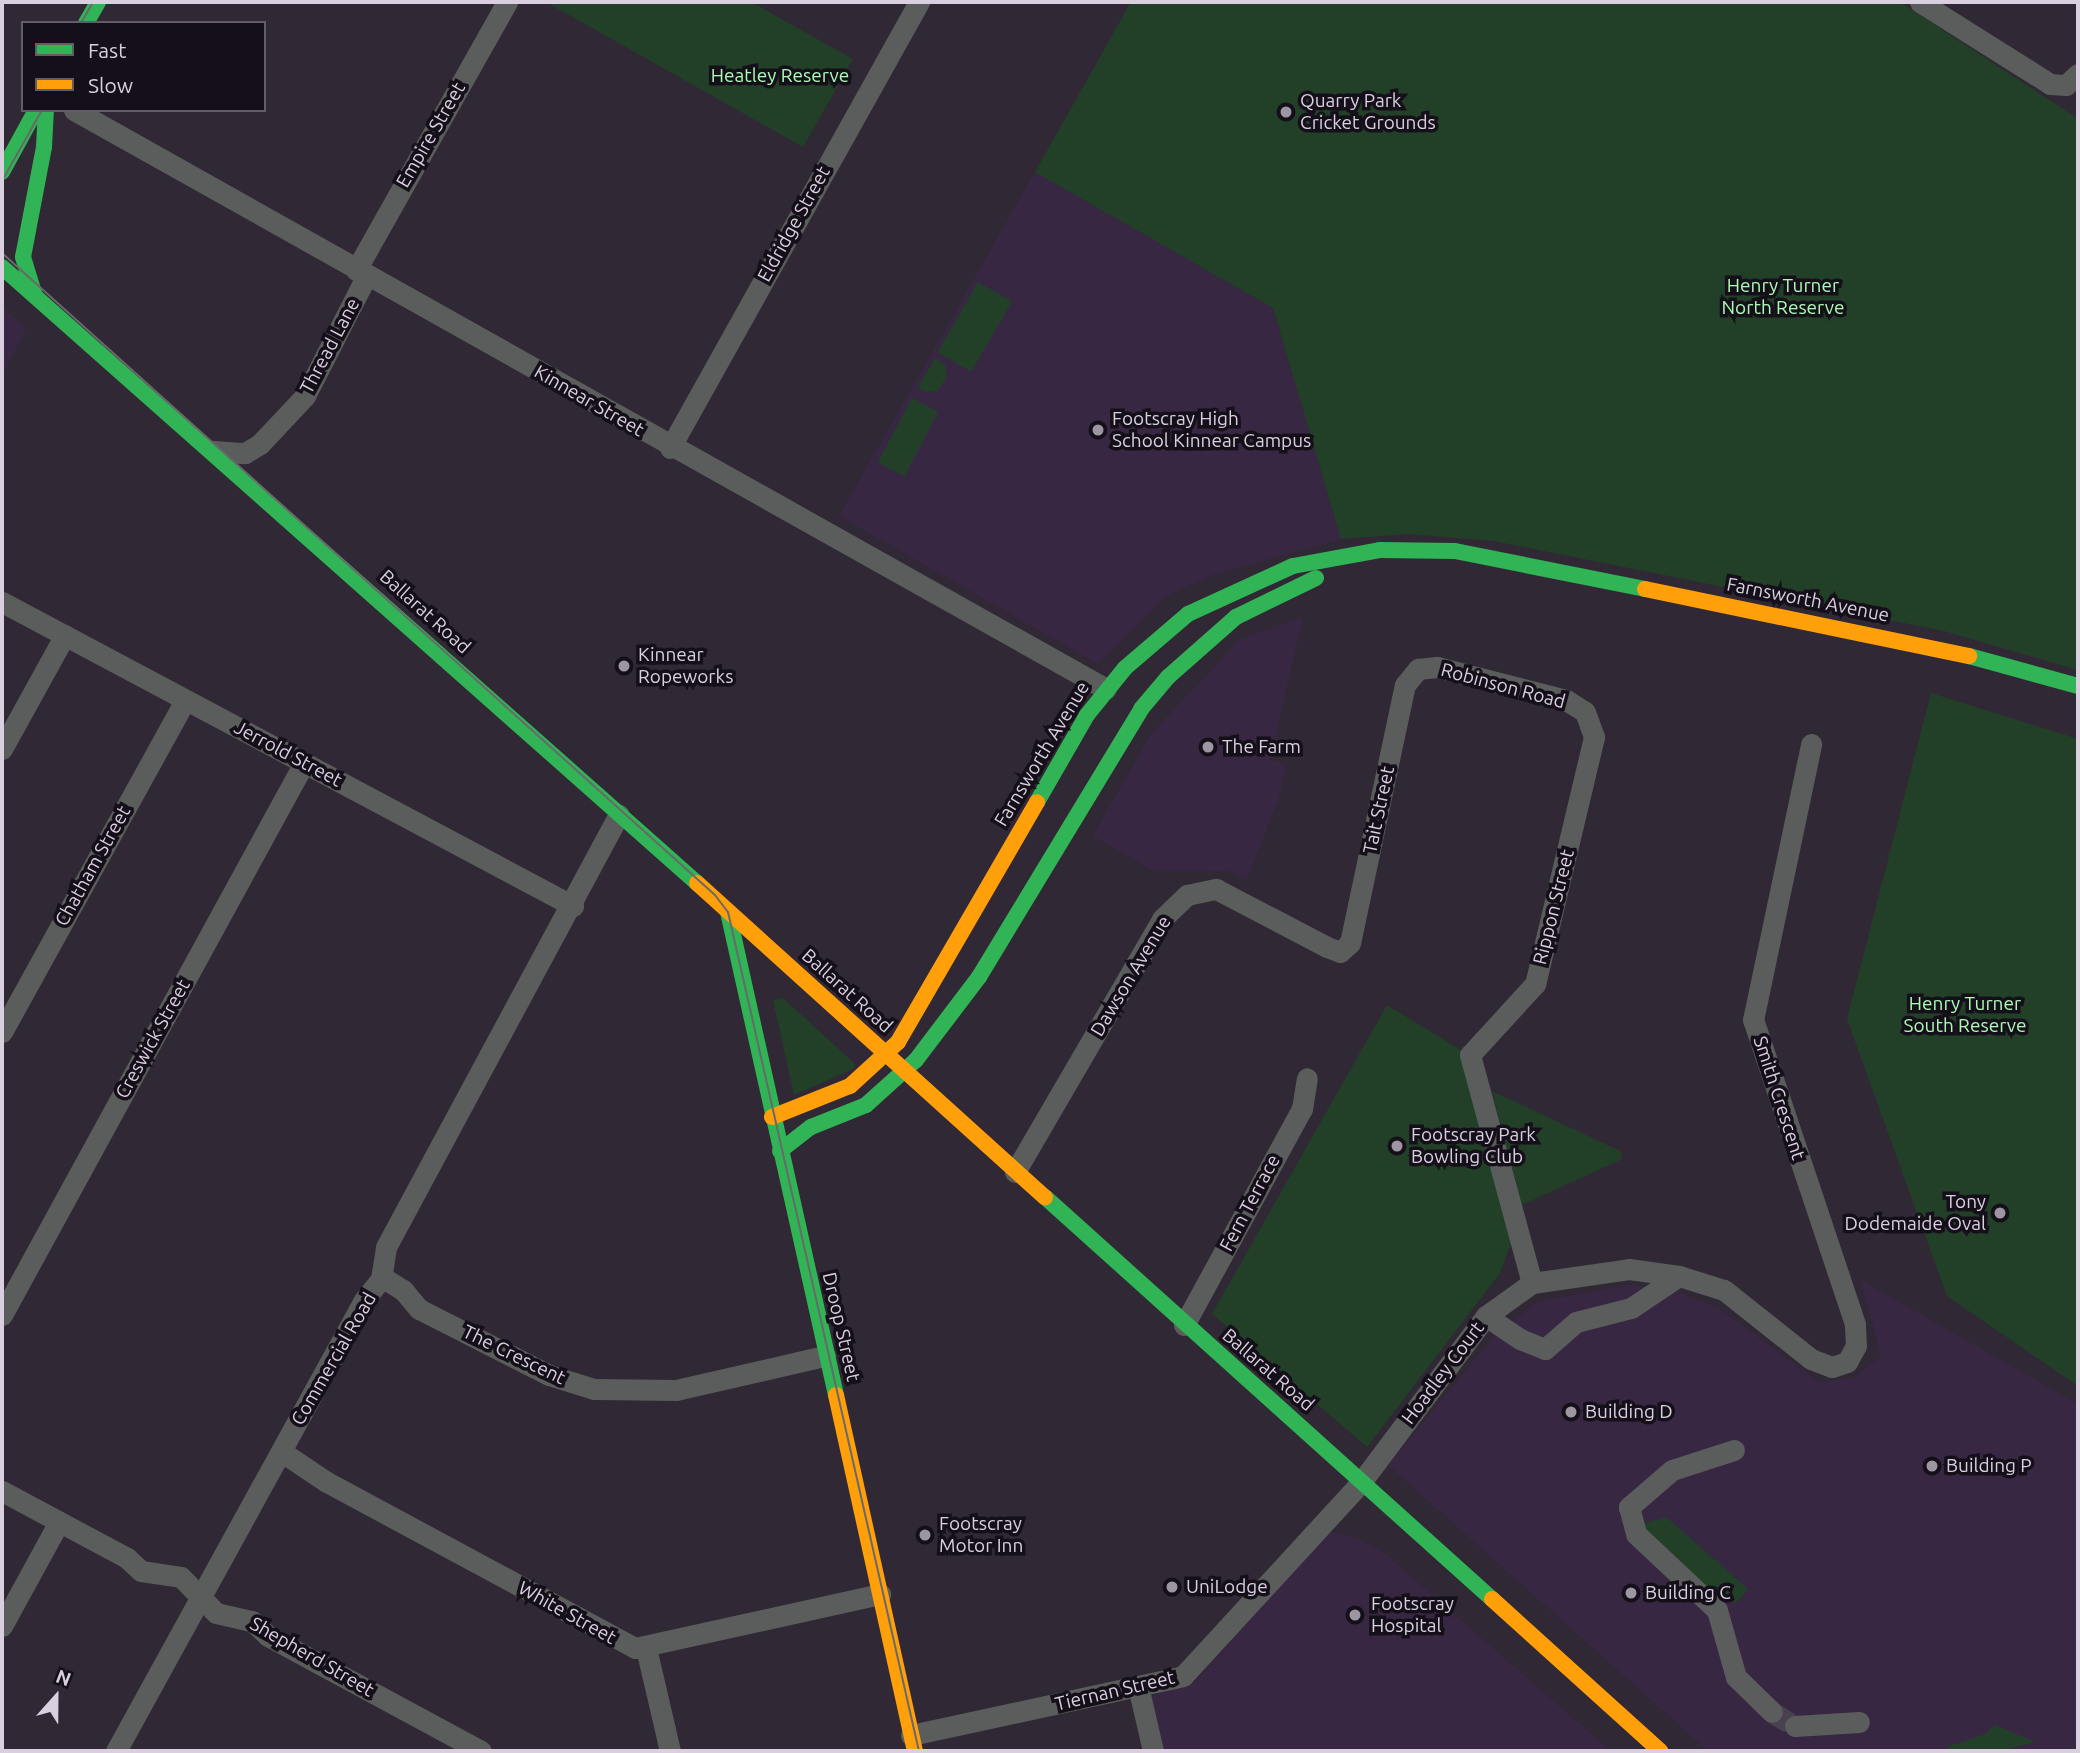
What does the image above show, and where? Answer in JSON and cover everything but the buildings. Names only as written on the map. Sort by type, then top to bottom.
[{"type":"main road","points":[[87,21],[98,2]]},
{"type":"main road","points":[[2,172],[35,112]]},
{"type":"main road","points":[[35,296],[22,262],[44,147],[46,112]]},
{"type":"main road","name":"Ballarat Road","points":[[2,267],[254,487],[1660,1751]]},
{"type":"main road","name":"Farnsworth Avenue","points":[[772,1117],[843,1090],[886,1055],[903,1034],[1003,900],[1123,699],[1140,652],[1188,614],[1293,566],[1362,552],[1417,548],[1528,565],[1941,647],[2078,686]]},
{"type":"main road","name":"Farnsworth Avenue","points":[[780,1151],[811,1127],[866,1105],[905,1072],[965,996],[1003,900],[1123,699],[1224,625],[1308,580],[1354,567],[1408,561],[1528,565]]},
{"type":"main road","name":"Droop Street","points":[[728,912],[913,1743]]},
{"type":"street","name":"Empire Street","points":[[361,272],[507,2]]},
{"type":"street","name":"Eldridge Street","points":[[670,448],[919,2]]},
{"type":"street","points":[[1920,2],[2050,85],[2072,79]]},
{"type":"street","name":"Kinnear Street","points":[[78,112],[670,448],[1123,699]]},
{"type":"street","name":"Thread Lane","points":[[254,487],[250,477],[260,444],[305,396],[361,272]]},
{"type":"street","points":[[212,450],[244,453],[260,444]]},
{"type":"street","name":"Jerrold Street","points":[[2,602],[573,906]]},
{"type":"street","points":[[2,749],[65,635]]},
{"type":"street","name":"Robinson Road","points":[[1418,668],[1437,667],[1553,697],[1585,712]]},
{"type":"street","name":"Tait Street","points":[[1340,952],[1350,943],[1405,685],[1418,668]]},
{"type":"street","name":"Chatham Street","points":[[2,1032],[185,700]]},
{"type":"street","name":"Rippon Street","points":[[1532,1283],[1469,1055],[1535,984],[1594,737],[1585,712]]},
{"type":"street","name":"Smith Crescent","points":[[1811,744],[1753,1020],[1855,1324]]},
{"type":"street","name":"Creswick Street","points":[[2,1315],[304,762]]},
{"type":"street","name":"Commercial Road","points":[[116,1751],[364,1300],[382,1277],[386,1247],[620,815]]},
{"type":"street","name":"Dawson Avenue","points":[[1016,1172],[1162,919],[1187,895],[1216,889],[1237,896],[1340,952]]},
{"type":"street","name":"Fern Terrace","points":[[1184,1325],[1302,1109],[1307,1078]]},
{"type":"street","name":"Hoadley Court","points":[[1362,1481],[1486,1316],[1532,1283],[1629,1269],[1679,1276],[1724,1290],[1811,1359],[1832,1367],[1847,1362],[1852,1354],[1855,1324]]},
{"type":"street","points":[[1486,1316],[1520,1339],[1545,1349],[1576,1322],[1632,1308],[1679,1276]]},
{"type":"street","name":"The Crescent","points":[[382,1277],[403,1290],[416,1307],[549,1375],[594,1390],[676,1390],[825,1356]]},
{"type":"street","points":[[1734,1450],[1671,1470],[1629,1507],[1636,1534],[1717,1610],[1736,1677],[1772,1712]]},
{"type":"street","name":"White Street","points":[[282,1452],[325,1481],[626,1645],[646,1648],[880,1594]]},
{"type":"street","name":"Tiernan Street","points":[[913,1743],[1183,1676],[1362,1481]]},
{"type":"street","name":"Shepherd Street","points":[[2,1491],[127,1558],[145,1573],[181,1577],[216,1613],[249,1619],[268,1636],[481,1751]]},
{"type":"street","points":[[2,1626],[59,1522]]},
{"type":"street","points":[[646,1648],[670,1751]]},
{"type":"street","points":[[1138,1686],[1153,1751]]},
{"type":"street","points":[[1796,1726],[1859,1722]]},
{"type":"shaded area","name":"Footscray High School Kinnear Campus","points":[[1035,172],[1273,308],[1341,539],[1215,574],[1164,598],[1098,664],[839,516]]},
{"type":"shaded area","points":[[2,306],[26,329],[2,376]]},
{"type":"shaded area","name":"The Farm","points":[[1303,617],[1270,760],[1286,764],[1279,797],[1247,880],[1229,871],[1152,870],[1093,836],[1151,734],[1240,639]]},
{"type":"shaded area","points":[[1861,1280],[2078,1404],[2078,1751],[1708,1751],[1388,1465],[1495,1335],[1537,1302],[1629,1285],[1675,1291],[1720,1309],[1819,1382],[1853,1378],[1881,1356]]},
{"type":"shaded area","name":"Footscray Hospital","points":[[1326,1532],[1355,1537],[1380,1549],[1611,1751],[1163,1751],[1150,1697],[1196,1681]]},
{"type":"green space","name":"Heatley Reserve","points":[[546,2],[751,2],[853,59],[803,147]]},
{"type":"green space","name":"Henry Turner North Reserve","points":[[1131,2],[1900,2],[2078,119],[2078,670],[1944,631],[1494,541],[1408,534],[1341,539],[1273,308],[1035,172]]},
{"type":"green space","points":[[978,282],[1012,301],[971,372],[938,352]]},
{"type":"green space","points":[[935,358],[946,366],[947,377],[937,391],[925,392],[918,387]]},
{"type":"green space","points":[[912,398],[938,412],[904,477],[878,462]]},
{"type":"green space","name":"Henry Turner South Reserve","points":[[1931,693],[2078,739],[2078,1386],[1947,1296],[1847,1019]]},
{"type":"green space","points":[[783,998],[855,1064],[853,1069],[794,1095],[773,1000]]},
{"type":"green space","name":"Footscray Park Bowling Club","points":[[1387,1005],[1462,1051],[1512,1240],[1500,1273],[1367,1447],[1212,1314]]},
{"type":"green space","points":[[1492,1091],[1620,1151],[1622,1159],[1522,1205]]},
{"type":"green space","points":[[1666,1517],[1748,1589],[1736,1603],[1703,1584],[1636,1526]]},
{"type":"green space","points":[[1995,1725],[2035,1742],[2000,1751],[1948,1751],[1947,1747],[1985,1734]]},
{"type":"tunnel","points":[[1772,1712],[1795,1726]]},
{"type":"tram line","points":[[82,21],[93,2]]},
{"type":"tram line","points":[[2,181],[41,112]]},
{"type":"tram line","points":[[2,253],[715,895],[728,912],[919,1751]]},
{"type":"traffic: fast","points":[[87,21],[98,2]]},
{"type":"traffic: fast","points":[[2,172],[35,112]]},
{"type":"traffic: fast","points":[[35,296],[23,257],[44,147],[46,112]]},
{"type":"traffic: fast","points":[[2,267],[697,883]]},
{"type":"traffic: fast","points":[[1037,802],[1087,715],[1125,668],[1188,614],[1293,566],[1380,550],[1455,551],[1645,589]]},
{"type":"traffic: fast","points":[[780,1151],[811,1127],[866,1105],[916,1060],[979,977],[1141,709],[1168,677],[1236,617],[1316,578]]},
{"type":"traffic: fast","points":[[1969,656],[2078,686]]},
{"type":"traffic: fast","points":[[728,912],[836,1395]]},
{"type":"traffic: fast","points":[[1045,1197],[1492,1599]]},
{"type":"traffic: slow","points":[[1645,589],[1969,656]]},
{"type":"traffic: slow","points":[[772,1117],[850,1086],[898,1042],[1037,802]]},
{"type":"traffic: slow","points":[[697,883],[1045,1197]]},
{"type":"traffic: slow","points":[[836,1395],[915,1751]]},
{"type":"traffic: slow","points":[[1492,1599],[1660,1751]]},
{"type":"place","name":"Quarry Park Cricket Grounds","points":[[1286,112]]},
{"type":"place","name":"Footscray High School Kinnear Campus","points":[[1098,430]]},
{"type":"place","name":"Kinnear Ropeworks","points":[[624,666]]},
{"type":"place","name":"The Farm","points":[[1208,747]]},
{"type":"place","name":"Footscray Park Bowling Club","points":[[1397,1146]]},
{"type":"place","name":"Tony Dodemaide Oval","points":[[2000,1213]]},
{"type":"place","name":"Building D","points":[[1571,1412]]},
{"type":"place","name":"Building P","points":[[1932,1466]]},
{"type":"place","name":"Footscray Motor Inn","points":[[925,1535]]},
{"type":"place","name":"UniLodge","points":[[1172,1587]]},
{"type":"place","name":"Building C","points":[[1631,1593]]},
{"type":"place","name":"Footscray Hospital","points":[[1355,1615]]}]
